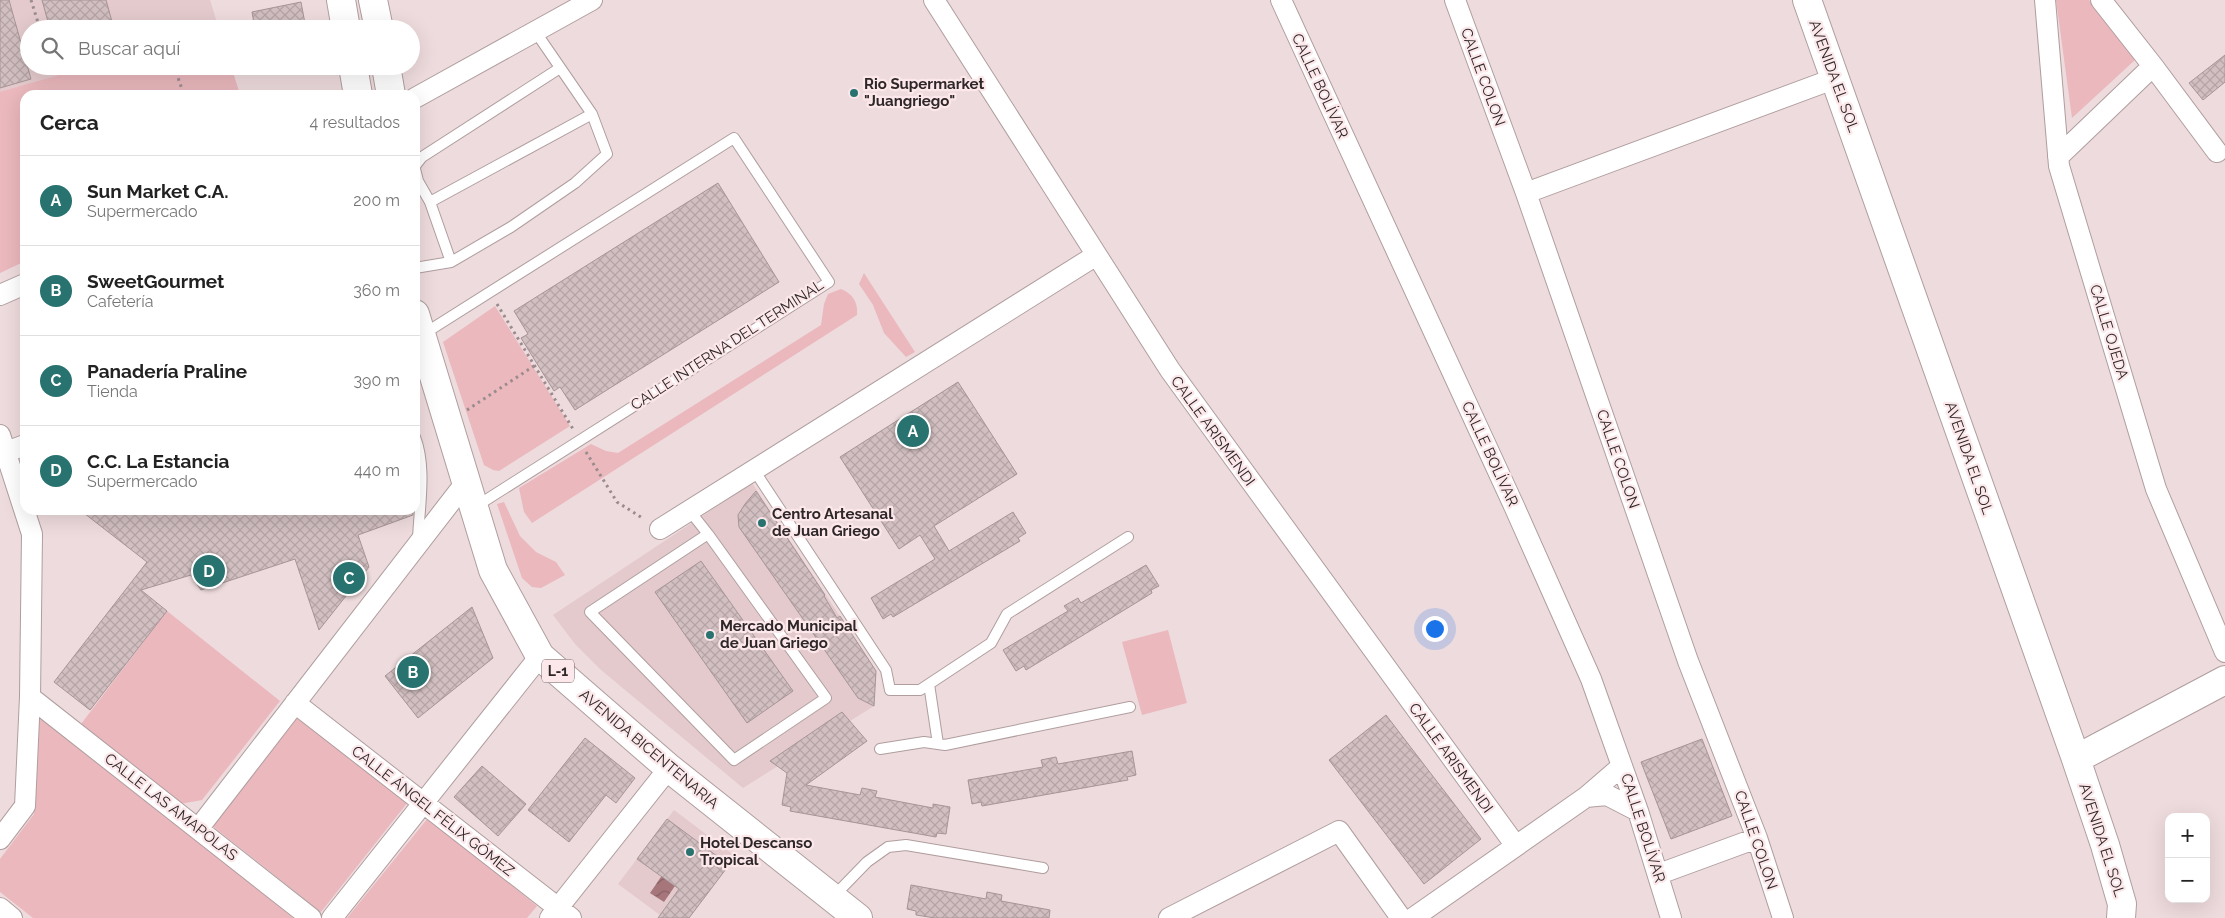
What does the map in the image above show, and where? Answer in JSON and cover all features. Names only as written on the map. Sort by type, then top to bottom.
[{"type":"street","points":[[340,0],[344,20]]},
{"type":"street","points":[[373,0],[377,20]]},
{"type":"street","points":[[420,95],[592,0]]},
{"type":"street","name":"CALLE ARISMENDI","points":[[934,0],[1095,256],[1170,370],[1516,846]]},
{"type":"street","name":"CALLE BOLÍVAR","points":[[1281,0],[1591,679],[1638,811],[1659,874],[1671,918]]},
{"type":"street","name":"CALLE COLON","points":[[1455,0],[1526,193],[1688,661],[1757,838],[1783,918]]},
{"type":"street","name":"AVENIDA EL SOL","points":[[1807,0],[2076,759],[2105,845],[2122,904],[2120,918]]},
{"type":"street","name":"CALLE OJEDA","points":[[2045,0],[2059,166],[2156,490],[2225,652]]},
{"type":"street","points":[[2101,0],[2217,152]]},
{"type":"street","points":[[2058,157],[2153,66]]},
{"type":"street","points":[[355,75],[357,90]]},
{"type":"street","points":[[388,75],[390,90]]},
{"type":"street","points":[[1526,193],[1836,78]]},
{"type":"street","points":[[660,529],[1095,256]]},
{"type":"street","points":[[0,295],[20,286]]},
{"type":"street","name":"AVENIDA BICENTENARIA","points":[[420,330],[493,570],[540,656],[668,768],[858,918]]},
{"type":"street","points":[[20,445],[3,443],[20,496]]},
{"type":"street","points":[[198,829],[466,482]]},
{"type":"street","points":[[0,839],[25,806],[30,697],[32,534],[26,515]]},
{"type":"street","points":[[332,918],[540,656]]},
{"type":"street","points":[[2076,759],[2225,680]]},
{"type":"street","name":"CALLE LAS AMAPOLAS","points":[[30,697],[311,918]]},
{"type":"street","name":"CALLE ÁNGEL FÉLIX GÓMEZ","points":[[295,703],[424,803],[560,915]]},
{"type":"street","points":[[1413,918],[1586,796],[1622,766]]},
{"type":"street","points":[[560,915],[668,768]]},
{"type":"street","points":[[1586,796],[1607,795],[1638,811]]},
{"type":"street","points":[[1169,918],[1339,832],[1401,918]]},
{"type":"street","points":[[1659,874],[1757,838]]},
{"type":"street","points":[[0,908],[12,918]]},
{"type":"lane","points":[[420,267],[451,262],[519,221],[575,183],[607,154],[592,114],[535,32]]},
{"type":"lane","points":[[420,160],[560,68]]},
{"type":"lane","points":[[430,202],[592,114]]},
{"type":"lane","name":"CALLE INTERNA DEL TERMINAL","points":[[420,319],[490,292],[734,138],[829,282],[474,508]]},
{"type":"lane","points":[[420,184],[430,202],[451,262]]},
{"type":"lane","points":[[420,463],[420,497]]},
{"type":"lane","points":[[754,470],[886,670],[890,690],[920,690],[991,643],[1007,614],[1128,537]]},
{"type":"lane","points":[[690,510],[708,534],[826,698],[734,760],[590,612],[708,534]]},
{"type":"lane","points":[[418,545],[419,515]]},
{"type":"lane","points":[[929,684],[938,744]]},
{"type":"lane","points":[[880,749],[924,742],[946,745],[1130,707]]},
{"type":"lane","points":[[833,898],[867,862],[888,847],[906,845],[1043,868]]},
{"type":"path","points":[[31,0],[37,20]]},
{"type":"path","points":[[177,75],[182,90]]},
{"type":"path","points":[[490,292],[616,502],[660,529]]},
{"type":"path","points":[[448,422],[535,365]]},
{"type":"shaded area","points":[[0,0],[210,0],[216,20],[20,20],[20,75],[234,75],[238,90],[20,90],[20,263],[0,273]]},
{"type":"shaded area","points":[[2056,0],[2089,0],[2135,60],[2072,118]]},
{"type":"shaded area","points":[[60,75],[234,75],[238,90],[20,90],[20,263],[0,273],[0,92]]},
{"type":"shaded area","points":[[864,273],[915,352],[906,357],[884,333],[873,305],[859,284]]},
{"type":"shaded area","points":[[841,289],[849,293],[854,299],[857,306],[857,315],[532,523],[524,512],[519,488],[591,444],[606,451],[618,453],[821,325],[824,304],[828,294]]},
{"type":"shaded area","points":[[495,306],[570,426],[499,471],[484,465],[443,342]]},
{"type":"shaded area","name":"Mercado Municipal de Juan Griego","points":[[752,483],[876,671],[874,706],[743,788],[601,670],[575,644],[553,615]]},
{"type":"shaded area","points":[[504,502],[520,536],[536,552],[556,562],[565,575],[541,588],[532,587],[522,578],[497,504]]},
{"type":"shaded area","points":[[167,611],[280,701],[202,800],[180,804],[81,724]]},
{"type":"shaded area","points":[[1168,630],[1187,703],[1142,715],[1122,642]]},
{"type":"shaded area","points":[[39,713],[293,918],[33,918],[0,892],[0,859],[34,814]]},
{"type":"shaded area","points":[[298,715],[408,802],[321,912],[211,825]]},
{"type":"shaded area","points":[[674,810],[735,856],[689,918],[664,918],[618,884]]},
{"type":"shaded area","points":[[428,818],[537,906],[527,918],[347,918]]},
{"type":"water","points":[[663,874],[677,883],[664,902],[650,893]]},
{"type":"building","points":[[0,0],[9,0],[20,40],[20,75],[30,75],[31,79],[0,88]]},
{"type":"building","points":[[42,0],[106,0],[112,20],[48,20]]},
{"type":"building","points":[[301,2],[304,20],[253,20],[252,12]]},
{"type":"building","points":[[2225,55],[2225,82],[2203,100],[2189,83]]},
{"type":"building","points":[[718,183],[779,282],[575,410],[560,387],[554,391],[521,338],[528,334],[514,311]]},
{"type":"building","points":[[958,382],[1017,474],[934,526],[949,551],[1013,512],[1026,533],[1018,538],[1020,541],[893,617],[891,614],[883,619],[871,598],[935,559],[920,535],[899,549],[840,457]]},
{"type":"building","points":[[756,491],[825,595],[837,618],[840,616],[876,671],[874,706],[858,698],[739,527],[738,515]]},
{"type":"building","points":[[86,515],[413,515],[358,535],[369,567],[319,630],[295,559],[201,590],[191,575],[141,590],[167,611],[90,710],[54,682],[147,562]]},
{"type":"building","points":[[701,561],[793,691],[747,723],[655,592]]},
{"type":"building","points":[[1146,565],[1159,586],[1151,590],[1152,593],[1026,670],[1024,666],[1016,671],[1003,650],[1068,611],[1064,606],[1078,598],[1081,603]]},
{"type":"building","points":[[472,607],[493,658],[418,718],[385,676]]},
{"type":"building","points":[[842,712],[867,741],[806,785],[860,795],[862,788],[877,791],[875,797],[933,808],[933,804],[950,807],[946,834],[937,833],[936,837],[790,811],[791,807],[782,805],[787,773],[770,761]]},
{"type":"building","points":[[1386,715],[1481,839],[1424,884],[1329,760]]},
{"type":"building","points":[[585,738],[635,778],[616,803],[606,795],[569,842],[528,810]]},
{"type":"building","points":[[1702,739],[1732,816],[1671,839],[1641,762]]},
{"type":"building","points":[[1132,751],[1136,775],[1127,777],[1128,780],[982,806],[981,802],[972,804],[968,780],[1043,767],[1041,760],[1056,757],[1058,764]]},
{"type":"building","points":[[482,766],[526,804],[498,836],[454,797]]},
{"type":"building","points":[[667,819],[729,865],[689,918],[658,918],[679,889],[637,859]]},
{"type":"building","points":[[911,885],[986,899],[987,892],[1002,895],[1001,901],[1050,910],[1049,918],[935,918],[916,915],[916,911],[907,909]]},
{"type":"place","name":"Rio Supermarket \"Juangriego\"","points":[[854,93]]},
{"type":"place","name":"Sun Market C.A.","points":[[913,431]]},
{"type":"place","name":"Centro Artesanal de Juan Griego","points":[[762,523]]},
{"type":"place","name":"C.C. La Estancia","points":[[209,571]]},
{"type":"place","name":"Panadería Praline","points":[[349,578]]},
{"type":"place","name":"Mercado Municipal de Juan Griego","points":[[710,635]]},
{"type":"place","name":"SweetGourmet","points":[[413,672]]},
{"type":"place","name":"Hotel Descanso Tropical","points":[[690,852]]}]
